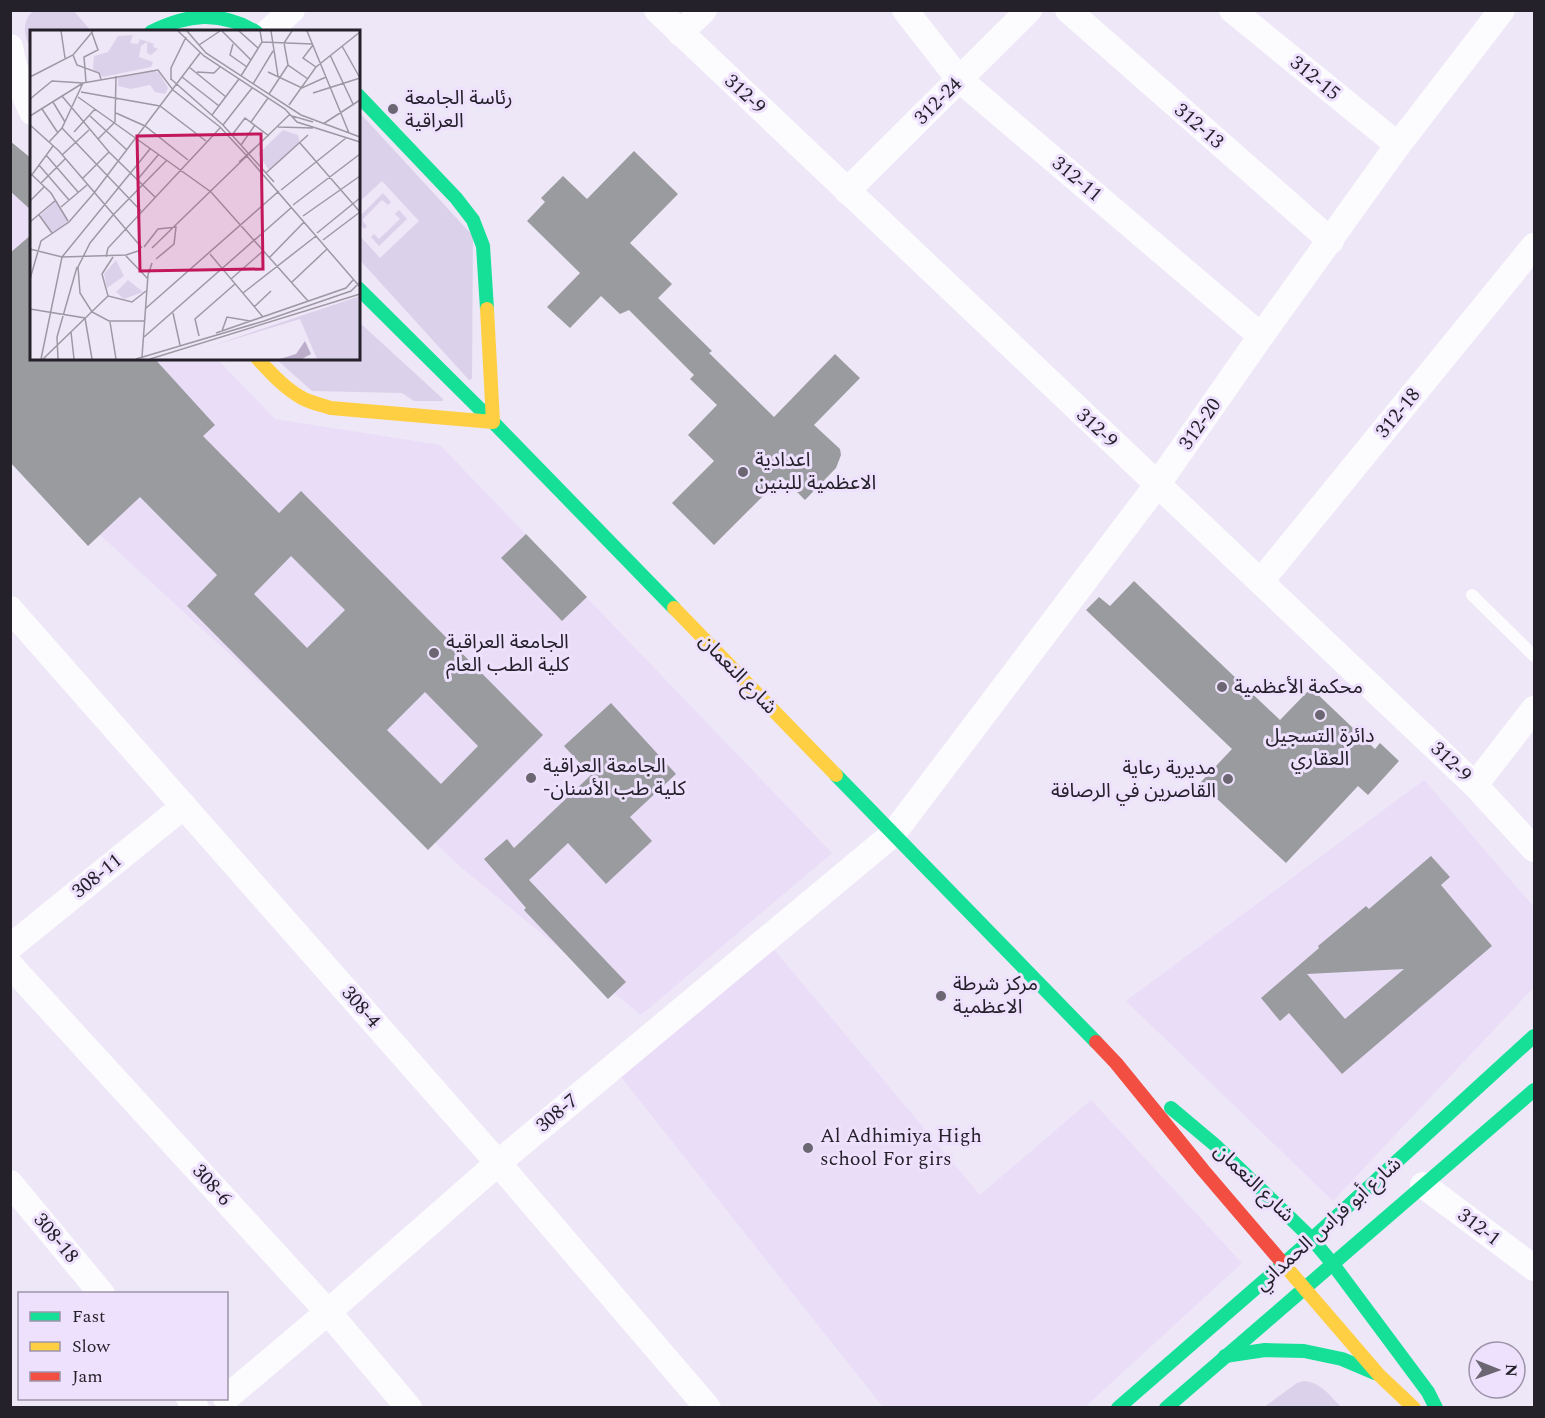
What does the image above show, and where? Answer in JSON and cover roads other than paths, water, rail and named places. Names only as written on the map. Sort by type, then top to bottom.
[{"type":"street","points":[[270,30],[292,10]]},
{"type":"street","name":"312-9","points":[[657,10],[1475,785],[1534,849]]},
{"type":"street","points":[[680,33],[704,10]]},
{"type":"street","name":"312-11","points":[[905,10],[959,79],[1261,336]]},
{"type":"street","name":"312-24","points":[[847,191],[1029,10]]},
{"type":"street","name":"312-13","points":[[1068,10],[1330,241]]},
{"type":"street","name":"312-15","points":[[1232,10],[1398,145]]},
{"type":"street","name":"312-20","points":[[893,834],[1157,485],[1398,145],[1502,10]]},
{"type":"street","points":[[155,30],[170,23],[206,16],[244,22]]},
{"type":"street","points":[[10,47],[12,60],[30,109]]},
{"type":"street","points":[[259,360],[296,394],[313,403],[331,408],[493,422],[483,246],[473,220],[456,198],[360,97]]},
{"type":"street","points":[[10,108],[30,113]]},
{"type":"street","name":"312-18","points":[[1261,581],[1534,246]]},
{"type":"street","name":"شارع النعمان","points":[[360,290],[493,422],[1116,1063],[1203,1170],[1379,1375],[1414,1407]]},
{"type":"street","name":"308-4","points":[[10,609],[498,1163],[708,1407]]},
{"type":"street","points":[[1475,785],[1534,709]]},
{"type":"street","name":"308-11","points":[[10,947],[184,806]]},
{"type":"street","name":"308-7","points":[[228,1396],[498,1163],[893,834]]},
{"type":"street","name":"308-6","points":[[10,965],[328,1312],[409,1407]]},
{"type":"street","name":"شارع أبو فراس الحمداني","points":[[1118,1407],[1284,1264],[1534,1036]]},
{"type":"street","name":"شارع النعمان","points":[[1116,1063],[1215,1145],[1312,1239],[1428,1392],[1436,1407]]},
{"type":"street","name":"شارع أبو فراس الحمداني","points":[[1166,1407],[1534,1090]]},
{"type":"street","name":"308-18","points":[[10,1183],[101,1292]]},
{"type":"street","name":"312-1","points":[[1423,1185],[1534,1268]]},
{"type":"street","points":[[1225,1356],[1264,1350],[1304,1351],[1342,1359],[1379,1375]]},
{"type":"lane","points":[[1473,595],[1534,656]]},
{"type":"place","name":"رئاسة الجامعة العراقية","points":[[393,109]]},
{"type":"place","name":"اعدادية الاعظمية للبنين","points":[[743,472]]},
{"type":"place","name":"الجامعة العراقية كلية الطب العام","points":[[434,653]]},
{"type":"place","name":"محكمة الأعظمية","points":[[1222,687]]},
{"type":"place","name":"دائرة التسجيل العقاري","points":[[1320,715]]},
{"type":"place","name":"الجامعة العراقية -كلية طب الأسنان","points":[[531,778]]},
{"type":"place","name":"مديرية رعاية القاصرين في الرصافة","points":[[1228,779]]},
{"type":"place","name":"مركز شرطة الاعظمية","points":[[941,996]]},
{"type":"place","name":"Al Adhimiya High school For girs","points":[[808,1148]]}]
